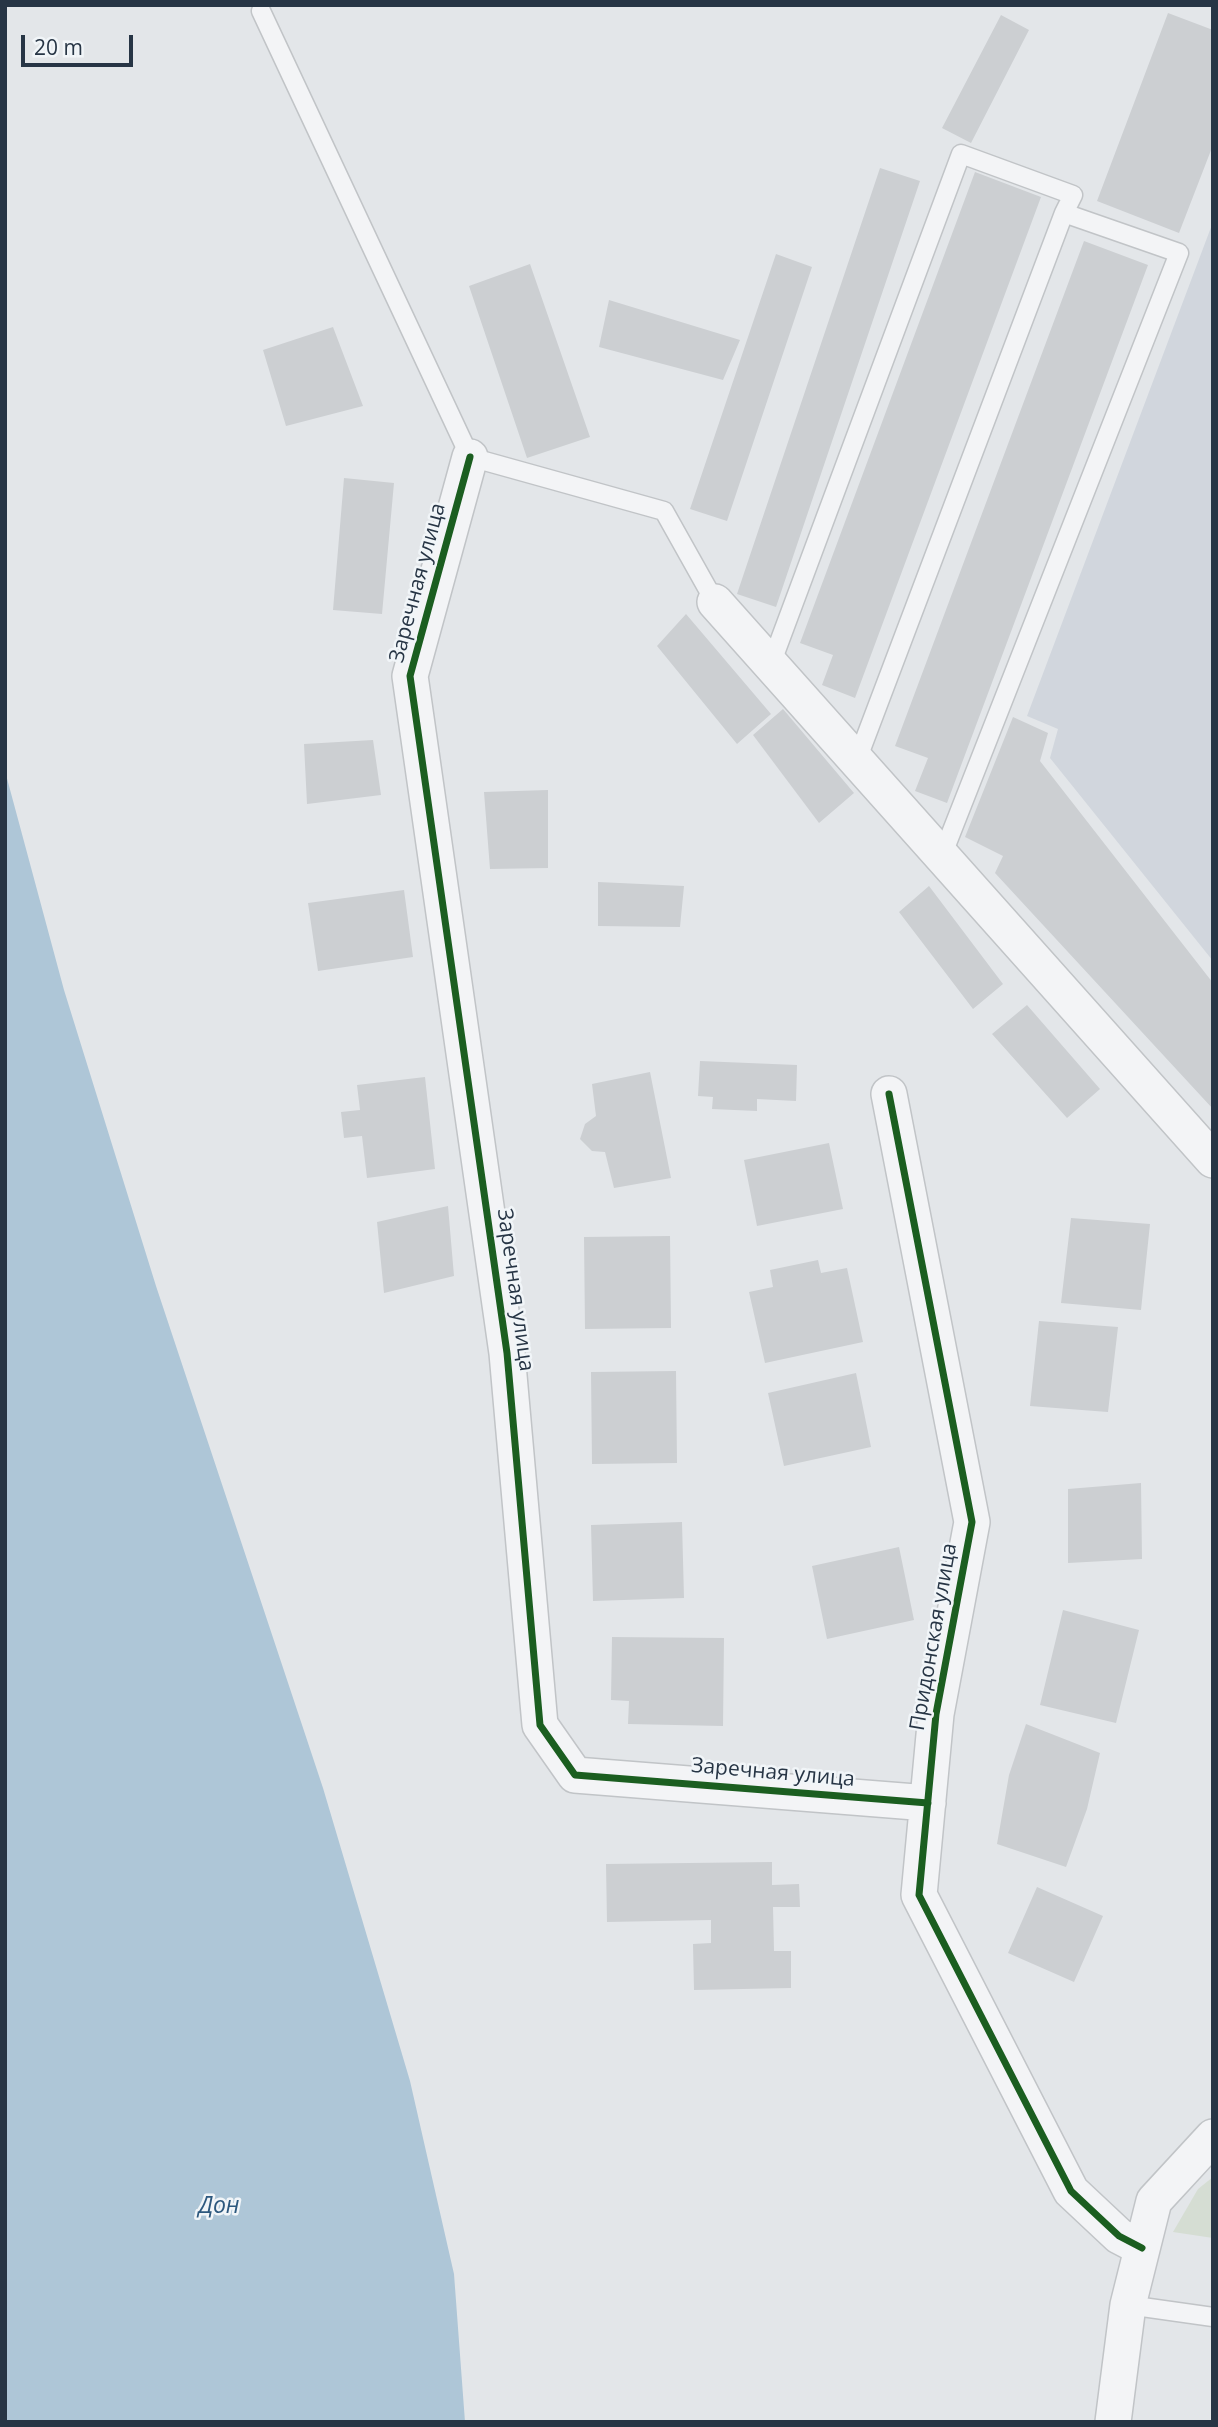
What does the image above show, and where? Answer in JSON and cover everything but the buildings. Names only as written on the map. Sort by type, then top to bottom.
[{"type":"street","name":"Заречная улица","points":[[470,457],[410,676],[507,1353],[540,1725],[575,1775],[928,1803]]},
{"type":"street","points":[[715,602],[1213,1160]]},
{"type":"street","name":"Придонская улица","points":[[889,1094],[972,1522],[936,1714],[919,1895],[1071,2191],[1119,2236],[1142,2248]]},
{"type":"street","points":[[1113,2422],[1128,2305],[1153,2201],[1213,2137]]},
{"type":"lane","points":[[261,11],[470,457],[664,511],[715,602]]},
{"type":"lane","points":[[771,664],[961,154],[1073,195],[857,760]]},
{"type":"lane","points":[[942,856],[1179,253],[1065,213]]},
{"type":"lane","points":[[1128,2305],[1213,2317]]},
{"type":"shaded area","points":[[1213,222],[1213,961],[1050,758],[1058,729],[1027,716]]},
{"type":"shaded area","points":[[1213,2177],[1213,2238],[1173,2232],[1198,2189]]},
{"type":"water","name":"Дон","points":[[5,771],[64,990],[156,1286],[323,1788],[410,2081],[454,2274],[465,2422],[5,2422]]},
{"type":"cycle path","points":[[470,457],[410,676],[507,1353],[540,1725],[575,1775],[928,1803]]},
{"type":"cycle path","points":[[889,1094],[972,1522],[936,1714],[919,1895],[1071,2191],[1119,2236],[1142,2248]]}]
